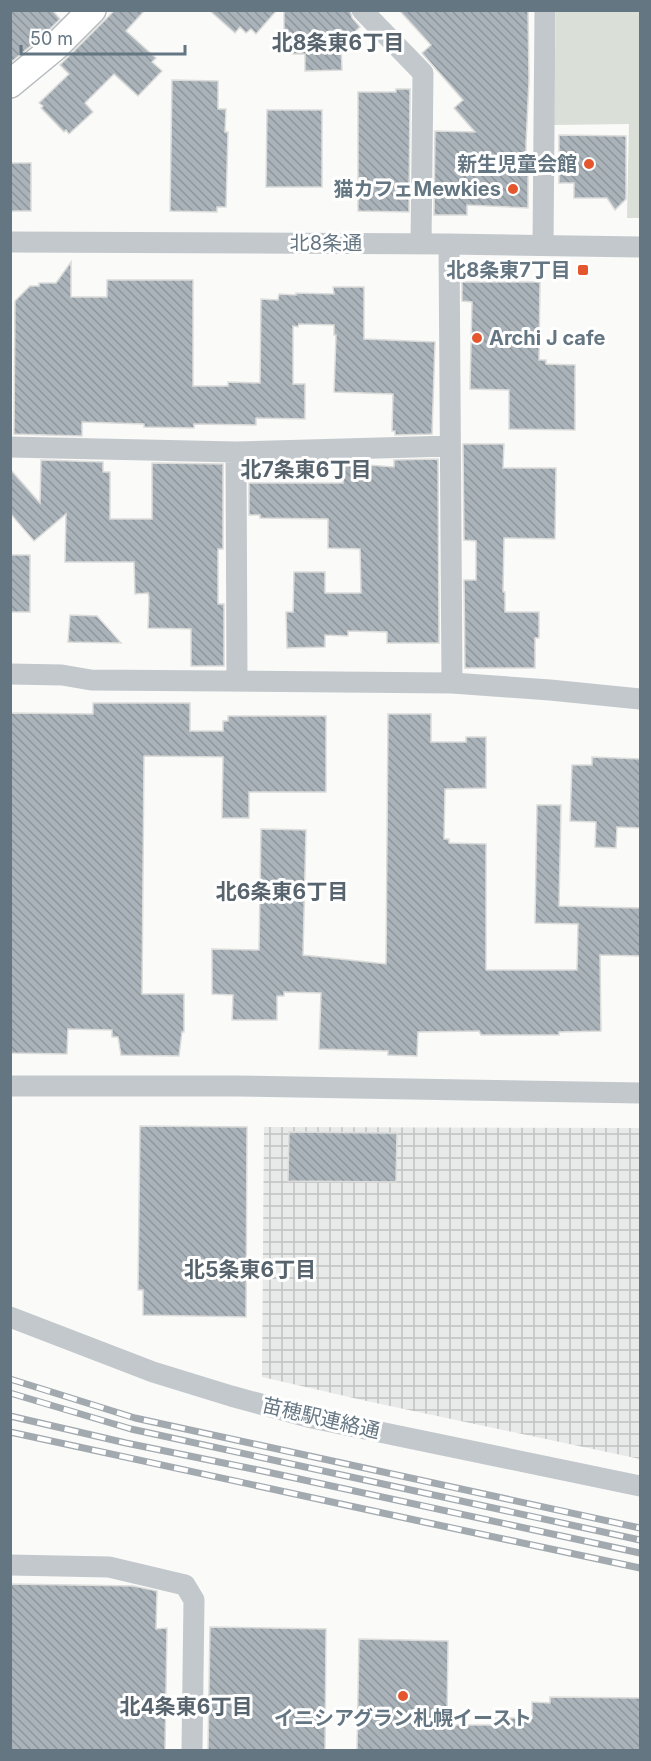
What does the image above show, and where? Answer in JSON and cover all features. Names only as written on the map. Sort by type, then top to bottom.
[{"type":"main road","points":[[10,84],[56,46],[92,10]]},
{"type":"street","points":[[362,10],[423,74],[422,244]]},
{"type":"street","points":[[543,245],[545,10]]},
{"type":"street","name":"北8条通","points":[[10,242],[640,247]]},
{"type":"street","points":[[449,244],[452,683]]},
{"type":"street","points":[[10,447],[237,452],[450,446]]},
{"type":"street","points":[[237,452],[237,681]]},
{"type":"street","points":[[10,674],[62,675],[91,680],[452,683],[640,699]]},
{"type":"street","points":[[10,1086],[235,1086],[640,1092]]},
{"type":"street","name":"苗穂駅連絡通","points":[[10,1317],[153,1372],[312,1418],[640,1486]]},
{"type":"street","points":[[10,1565],[109,1567],[185,1585],[194,1600],[192,1750]]},
{"type":"shaded area","points":[[556,11],[640,11],[640,218],[627,218],[629,124],[554,125]]},
{"type":"shaded area","points":[[264,1127],[640,1128],[640,1459],[262,1377]]},
{"type":"building","points":[[10,10],[52,10],[60,19],[10,63]]},
{"type":"building","points":[[115,10],[145,10],[126,31],[156,58],[152,62],[162,71],[138,96],[114,74],[85,103],[93,112],[69,134],[66,130],[64,132],[39,103],[69,74],[60,65]]},
{"type":"building","points":[[209,10],[277,10],[256,34],[251,29],[246,33],[240,27],[235,33]]},
{"type":"building","points":[[284,10],[350,10],[352,18],[360,27],[341,44],[342,70],[305,71],[305,54],[284,54]]},
{"type":"building","points":[[399,10],[528,10],[529,80],[526,168],[528,168],[528,208],[467,205],[467,215],[434,215],[435,131],[475,132],[454,108],[463,100],[422,53],[431,45]]},
{"type":"building","points":[[172,80],[218,81],[218,109],[226,109],[225,132],[228,132],[226,207],[217,207],[217,212],[170,211]]},
{"type":"building","points":[[396,89],[410,89],[409,212],[358,211],[358,92],[396,92]]},
{"type":"building","points":[[267,110],[322,110],[322,187],[266,187]]},
{"type":"building","points":[[559,135],[626,136],[626,199],[615,210],[607,198],[574,198],[574,183],[559,183]]},
{"type":"building","points":[[10,163],[31,163],[31,211],[10,211]]},
{"type":"building","points":[[71,262],[71,297],[107,297],[107,280],[193,280],[193,386],[228,386],[228,382],[260,383],[261,299],[278,300],[279,294],[334,294],[333,287],[364,287],[364,339],[435,342],[432,434],[395,435],[395,431],[392,431],[393,394],[334,392],[336,335],[334,335],[334,325],[299,324],[298,327],[293,326],[293,384],[305,384],[305,419],[256,418],[256,425],[194,424],[194,428],[82,422],[82,436],[14,434],[15,301],[30,286],[39,286],[39,283],[56,283]]},
{"type":"building","points":[[462,282],[540,282],[539,360],[546,360],[546,364],[575,365],[575,430],[509,429],[509,390],[470,389],[472,302],[462,301]]},
{"type":"building","points":[[463,444],[504,444],[503,468],[556,468],[555,539],[504,538],[505,612],[539,612],[539,638],[535,638],[535,668],[465,668],[464,580],[476,580],[476,541],[464,540]]},
{"type":"building","points":[[438,459],[439,643],[387,643],[387,632],[348,631],[348,636],[325,635],[325,647],[287,648],[286,612],[293,612],[294,572],[325,572],[325,593],[361,593],[360,549],[328,548],[328,519],[260,518],[260,515],[249,515],[249,483],[343,483],[343,463],[394,467],[394,460]]},
{"type":"building","points":[[41,460],[103,462],[103,472],[110,472],[110,519],[152,519],[152,463],[223,464],[223,549],[218,549],[218,604],[224,604],[224,666],[191,666],[191,629],[148,628],[149,597],[148,593],[135,594],[134,562],[65,562],[66,514],[34,541],[10,513],[10,469],[40,503]]},
{"type":"building","points":[[10,555],[30,555],[30,612],[10,612]]},
{"type":"building","points":[[70,615],[97,616],[121,643],[68,642]]},
{"type":"building","points":[[93,703],[190,703],[190,731],[223,731],[223,721],[228,721],[228,716],[326,716],[326,792],[249,792],[249,818],[222,818],[223,757],[144,756],[142,994],[184,994],[184,1032],[182,1032],[179,1056],[121,1055],[118,1037],[112,1037],[112,1030],[68,1029],[67,1054],[10,1053],[10,713],[93,714]]},
{"type":"building","points":[[388,714],[431,714],[431,742],[466,742],[466,737],[486,737],[486,788],[445,789],[444,839],[449,839],[449,843],[486,844],[486,970],[577,970],[578,924],[535,923],[537,805],[561,805],[559,906],[640,908],[640,956],[600,955],[601,1031],[559,1032],[559,1035],[481,1035],[479,1031],[418,1032],[417,1056],[388,1055],[388,1051],[319,1049],[321,993],[284,992],[284,996],[277,996],[277,1020],[232,1020],[233,995],[212,994],[212,949],[259,950],[261,829],[306,830],[303,955],[386,964]]},
{"type":"building","points":[[592,757],[640,759],[640,828],[617,827],[616,848],[595,847],[596,822],[570,821],[572,765],[592,765]]},
{"type":"building","points":[[140,1126],[247,1127],[246,1317],[143,1315],[143,1290],[138,1290]]},
{"type":"building","points":[[289,1132],[397,1133],[396,1182],[288,1181]]},
{"type":"building","points":[[10,1584],[133,1586],[157,1591],[156,1629],[167,1628],[165,1750],[10,1750]]},
{"type":"building","points":[[210,1627],[326,1629],[325,1750],[208,1750]]},
{"type":"building","points":[[359,1639],[448,1641],[447,1725],[496,1725],[496,1718],[532,1718],[532,1702],[550,1703],[550,1697],[640,1698],[640,1750],[357,1750]]},
{"type":"railway","points":[[10,1379],[135,1418],[640,1528]]},
{"type":"railway","points":[[10,1393],[131,1429],[640,1540]]},
{"type":"railway","points":[[10,1416],[640,1553]]},
{"type":"railway","points":[[10,1432],[640,1568]]},
{"type":"place","name":"新生児童会館","points":[[589,164]]},
{"type":"place","name":"猫カフェMewkies","points":[[513,189]]},
{"type":"place","name":"北8条東7丁目","points":[[583,270]]},
{"type":"place","name":"Archi J cafe","points":[[477,338]]},
{"type":"place","name":"イニシアグラン札幌イースト","points":[[403,1696]]},
{"type":"district","name":"北8条東6丁目","points":[[338,42]]},
{"type":"district","name":"北7条東6丁目","points":[[306,469]]},
{"type":"district","name":"北6条東6丁目","points":[[282,891]]},
{"type":"district","name":"北5条東6丁目","points":[[250,1269]]},
{"type":"district","name":"北4条東6丁目","points":[[186,1706]]}]
